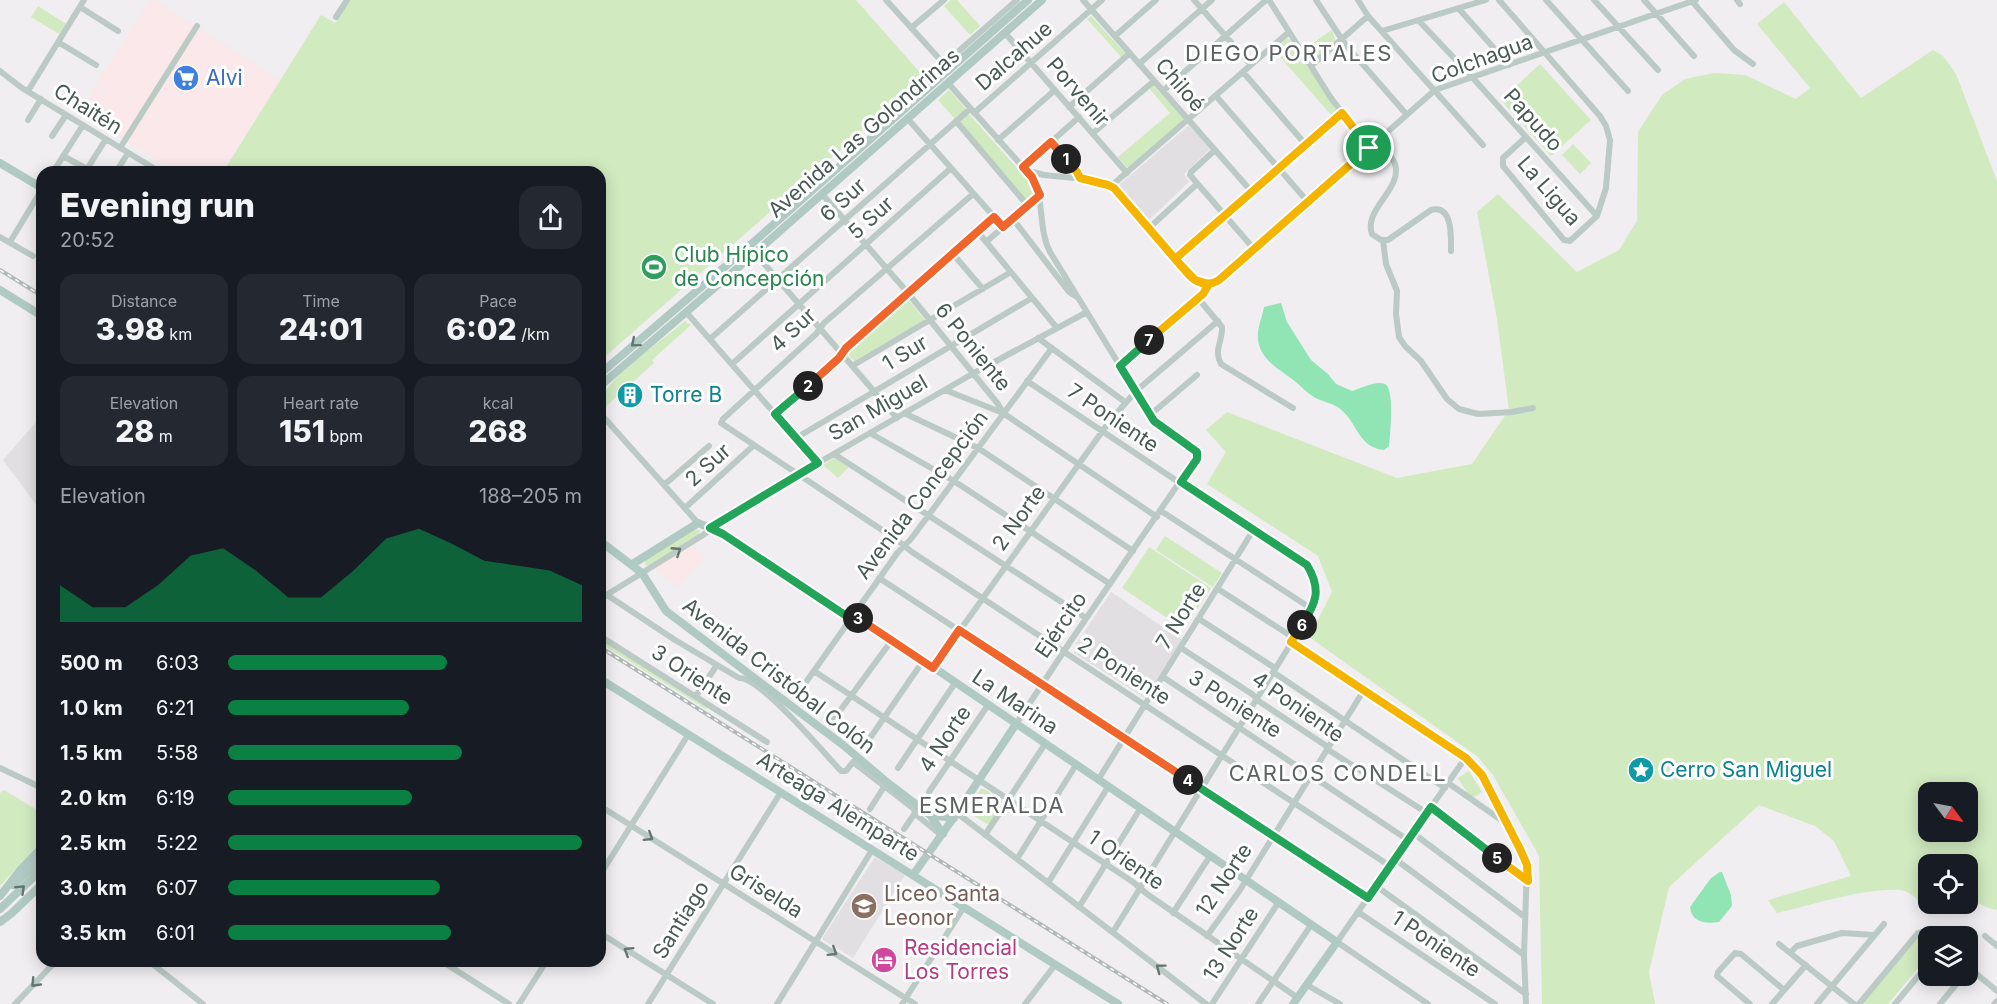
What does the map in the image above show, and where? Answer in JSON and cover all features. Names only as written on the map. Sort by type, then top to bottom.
[{"type":"main road","name":"Avenida Las Golondrinas","points":[[606,381],[822,194],[1016,2],[1028,0]]},
{"type":"main road","name":"Avenida Las Golondrinas","points":[[606,369],[904,115],[948,83],[1042,0]]},
{"type":"main road","points":[[1018,22],[1016,2],[1032,9]]},
{"type":"main road","points":[[904,115],[919,88],[944,64]]},
{"type":"main road","points":[[0,163],[36,185]]},
{"type":"main road","points":[[755,253],[756,240]]},
{"type":"main road","points":[[0,290],[36,312]]},
{"type":"main road","points":[[606,384],[614,374]]},
{"type":"main road","points":[[631,565],[698,523]]},
{"type":"main road","name":"La Marina","points":[[698,523],[723,534],[845,615],[864,620],[1336,942]]},
{"type":"main road","name":"Avenida Cristóbal Colón","points":[[606,546],[642,573],[660,604],[669,613],[843,745],[930,815],[942,835]]},
{"type":"main road","name":"Arteaga Alemparte","points":[[606,683],[1118,1004]]},
{"type":"main road","name":"Ejército","points":[[913,875],[956,816],[1016,724]]},
{"type":"main road","points":[[930,815],[956,816]]},
{"type":"main road","points":[[0,897],[36,853]]},
{"type":"main road","points":[[0,897],[36,864]]},
{"type":"main road","points":[[0,909],[36,875]]},
{"type":"main road","points":[[0,922],[36,890]]},
{"type":"main road","points":[[1295,1001],[1336,942]]},
{"type":"street","points":[[28,91],[84,0]]},
{"type":"street","points":[[336,16],[347,0]]},
{"type":"street","points":[[886,0],[944,64]]},
{"type":"street","points":[[911,28],[943,0]]},
{"type":"street","name":"Chiloé","points":[[1083,0],[1252,192]]},
{"type":"street","name":"Dalcahue","points":[[972,111],[1031,63],[1102,0]]},
{"type":"street","points":[[1115,36],[1156,0]]},
{"type":"street","points":[[1194,0],[1251,65]]},
{"type":"street","points":[[1139,64],[1212,0]]},
{"type":"street","points":[[1163,91],[1267,0],[1342,113],[1369,148]]},
{"type":"street","points":[[1316,0],[1342,40],[1407,115]]},
{"type":"street","points":[[1358,0],[1368,16],[1483,145]]},
{"type":"street","points":[[1382,31],[1486,0]]},
{"type":"street","points":[[1499,0],[1606,126],[1610,140],[1610,156],[1606,188],[1597,216]]},
{"type":"street","points":[[1546,0],[1628,91]]},
{"type":"street","points":[[1594,0],[1658,69]]},
{"type":"street","points":[[1644,0],[1694,56]]},
{"type":"street","points":[[1693,1],[1734,50],[1753,64]]},
{"type":"street","name":"Colchagua","points":[[1120,366],[1198,298],[1209,284],[1219,280],[1435,90],[1693,1]]},
{"type":"street","name":"Avenida Las Golondrinas","points":[[944,64],[1016,2]]},
{"type":"street","points":[[80,7],[118,31]]},
{"type":"street","points":[[1459,9],[1509,65]]},
{"type":"street","points":[[1311,66],[1368,16]]},
{"type":"street","name":"Papudo","points":[[1419,21],[1597,216]]},
{"type":"street","points":[[120,148],[197,26]]},
{"type":"street","points":[[1111,186],[1289,32]]},
{"type":"street","name":"Porvenir","points":[[1005,33],[1127,172]]},
{"type":"street","points":[[58,42],[96,65]]},
{"type":"street","points":[[1069,107],[1130,53]]},
{"type":"street","name":"Chaitén","points":[[0,71],[128,153],[144,166]]},
{"type":"street","points":[[1243,72],[1306,144]]},
{"type":"street","points":[[1093,133],[1154,81]]},
{"type":"street","points":[[948,83],[1026,169],[1040,195],[1047,245],[1150,415],[1197,375]]},
{"type":"street","points":[[998,140],[1055,90]]},
{"type":"street","points":[[1216,96],[1308,202]]},
{"type":"street","points":[[28,120],[41,99]]},
{"type":"street","name":"6 Sur","points":[[710,339],[956,121],[972,111]]},
{"type":"street","points":[[1175,259],[1342,113]]},
{"type":"street","points":[[52,136],[66,115]]},
{"type":"street","points":[[904,115],[1003,227]]},
{"type":"street","points":[[1026,169],[1079,117]]},
{"type":"street","points":[[956,121],[1028,206]]},
{"type":"street","points":[[57,166],[83,125]]},
{"type":"street","name":"La Ligua","points":[[1526,137],[1503,158],[1502,164],[1564,240],[1571,240],[1597,216]]},
{"type":"street","points":[[89,166],[106,139]]},
{"type":"street","points":[[1378,141],[1392,158],[1396,170],[1371,225],[1374,236],[1383,240],[1395,236],[1431,210],[1439,209],[1446,213],[1448,219],[1451,251]]},
{"type":"street","points":[[1051,142],[1080,178]]},
{"type":"street","points":[[1215,150],[1190,175],[1254,249]]},
{"type":"street","points":[[120,166],[128,153]]},
{"type":"street","points":[[63,156],[81,166]]},
{"type":"street","name":"5 Sur","points":[[732,364],[951,168]]},
{"type":"street","points":[[1026,169],[1052,177],[1080,178],[1111,186],[1195,280],[1209,284]]},
{"type":"street","points":[[1149,228],[1197,184]]},
{"type":"street","name":"6 Poniente","points":[[822,194],[952,345],[998,404],[1003,414]]},
{"type":"street","name":"4 Sur","points":[[721,422],[820,328],[973,194]]},
{"type":"street","points":[[986,242],[1040,195]]},
{"type":"street","points":[[10,242],[36,199]]},
{"type":"street","points":[[775,414],[994,217]]},
{"type":"street","points":[[1013,219],[1067,290],[1078,297]]},
{"type":"street","points":[[978,232],[1057,328]]},
{"type":"street","points":[[0,237],[33,256]]},
{"type":"street","points":[[1383,240],[1386,264],[1398,291],[1396,314],[1400,337],[1447,399],[1459,409],[1478,414],[1533,408]]},
{"type":"street","points":[[755,253],[897,418]]},
{"type":"street","points":[[953,254],[983,289]]},
{"type":"street","points":[[852,366],[1011,272]]},
{"type":"street","name":"1 Sur","points":[[796,438],[1032,297]]},
{"type":"street","points":[[1198,298],[1223,329],[1217,350],[1221,364],[1293,408]]},
{"type":"street","points":[[686,312],[818,463]]},
{"type":"street","name":"San Miguel","points":[[608,595],[710,528],[818,463],[974,373],[1087,312]]},
{"type":"street","name":"2 Norte","points":[[933,668],[1005,565],[1125,402],[1218,321]]},
{"type":"street","points":[[1038,338],[1125,402]]},
{"type":"street","name":"Avenida Concepción","points":[[799,692],[879,578],[1052,348]]},
{"type":"street","name":"7 Poniente","points":[[1027,381],[1307,565],[1316,594],[1312,609]]},
{"type":"street","name":"6 Poniente","points":[[945,390],[1003,414],[1078,464],[1236,559],[1312,609]]},
{"type":"street","points":[[904,413],[978,448],[1133,550]]},
{"type":"street","name":"Ejército","points":[[1016,724],[1086,618],[1197,459],[1198,454],[1194,449],[1157,423],[1150,415]]},
{"type":"street","name":"La Marina","points":[[606,420],[698,523]]},
{"type":"street","name":"2 Poniente","points":[[721,422],[753,446],[982,598],[1390,866]]},
{"type":"street","points":[[870,433],[954,481],[1110,584]]},
{"type":"street","name":"2 Sur","points":[[664,485],[709,446]]},
{"type":"street","name":"2 Sur","points":[[685,508],[753,446]]},
{"type":"street","points":[[834,454],[1086,618]]},
{"type":"street","name":"7 Norte","points":[[1098,780],[1254,529]]},
{"type":"street","points":[[879,578],[1368,898]]},
{"type":"street","points":[[1218,589],[1466,758],[1479,770],[1526,862],[1528,881],[1524,955],[1526,1004]]},
{"type":"street","points":[[608,595],[675,640],[739,678],[748,679],[778,703],[841,771],[844,772],[853,762],[913,808],[915,813],[942,835]]},
{"type":"street","points":[[1113,933],[1312,609]]},
{"type":"street","points":[[1199,619],[1345,720],[1508,825]]},
{"type":"street","name":"3 Oriente","points":[[606,640],[767,742]]},
{"type":"street","points":[[834,719],[892,640]]},
{"type":"street","name":"4 Poniente","points":[[1181,648],[1328,748],[1429,810],[1528,881]]},
{"type":"street","points":[[866,744],[923,661]]},
{"type":"street","points":[[696,696],[717,665]]},
{"type":"street","name":"1 Oriente","points":[[814,670],[1106,864],[1273,981],[1295,1001]]},
{"type":"street","name":"3 Poniente","points":[[1163,677],[1408,840]]},
{"type":"street","points":[[898,768],[955,683]]},
{"type":"street","name":"12 Norte","points":[[1207,936],[1246,881],[1364,690]]},
{"type":"street","name":"4 Norte","points":[[929,792],[988,705]]},
{"type":"street","points":[[606,866],[688,735]]},
{"type":"street","points":[[985,835],[1045,744]]},
{"type":"street","points":[[1336,942],[1466,758]]},
{"type":"street","points":[[1017,859],[1076,765]]},
{"type":"street","points":[[0,768],[36,785]]},
{"type":"street","points":[[870,809],[884,787]]},
{"type":"street","points":[[1048,883],[1108,787]]},
{"type":"street","name":"Santiago","points":[[648,1004],[781,792]]},
{"type":"street","points":[[1079,907],[1140,809]]},
{"type":"street","name":"Griselda","points":[[606,810],[815,941],[904,1001],[915,1004]]},
{"type":"street","points":[[904,829],[915,813]]},
{"type":"street","points":[[956,816],[1017,859],[1206,1004]]},
{"type":"street","points":[[1413,833],[1525,917]]},
{"type":"street","points":[[777,1004],[872,850]]},
{"type":"street","points":[[1173,913],[1210,856]]},
{"type":"street","points":[[1395,859],[1524,955]]},
{"type":"street","points":[[1376,886],[1526,994]]},
{"type":"street","name":"13 Norte","points":[[1212,1004],[1278,903]]},
{"type":"street","points":[[904,1001],[964,907]]},
{"type":"street","name":"1 Poniente","points":[[1358,912],[1496,1004]]},
{"type":"street","points":[[1817,1004],[1884,924]]},
{"type":"street","points":[[1258,1004],[1311,925]]},
{"type":"street","points":[[1790,953],[1797,946],[1842,933],[1874,935]]},
{"type":"street","points":[[1779,944],[1856,1004],[1918,933]]},
{"type":"street","points":[[1985,936],[1997,946]]},
{"type":"street","points":[[606,937],[713,1004]]},
{"type":"street","name":"La Marina","points":[[1336,942],[1428,1004]]},
{"type":"street","points":[[1750,1004],[1717,975],[1732,954],[1736,952],[1784,990]]},
{"type":"street","points":[[1025,1004],[1055,965]]},
{"type":"street","points":[[1772,1004],[1806,965]]},
{"type":"street","points":[[15,1004],[50,967]]},
{"type":"street","points":[[156,967],[202,1004]]},
{"type":"street","points":[[450,967],[509,1004]]},
{"type":"street","points":[[519,1004],[543,967]]},
{"type":"street","points":[[1978,975],[1997,991]]},
{"type":"street","points":[[1895,1004],[1918,976]]},
{"type":"street","points":[[1307,985],[1340,1004]]},
{"type":"street","points":[[1940,1004],[1955,986]]},
{"type":"shaded area","points":[[150,0],[155,0],[281,80],[227,166],[167,166],[79,112]]},
{"type":"shaded area","name":"Club Hípico de Concepción","points":[[350,0],[856,0],[924,77],[606,356],[606,166],[227,166],[321,15],[335,23]]},
{"type":"shaded area","points":[[951,0],[957,0],[980,26],[970,35],[944,6]]},
{"type":"shaded area","points":[[1784,2],[1861,98],[1933,50],[1943,56],[1956,74],[1997,181],[1997,910],[1978,904],[1978,854],[1918,854],[1918,900],[1901,890],[1872,891],[1777,913],[1768,900],[1851,876],[1834,841],[1815,826],[1759,805],[1669,887],[1649,972],[1655,1004],[1542,1004],[1539,856],[1493,775],[1477,756],[1309,637],[1332,592],[1318,556],[1207,484],[1226,452],[1206,430],[1227,412],[1397,478],[1472,464],[1509,410],[1497,319],[1477,212],[1498,194],[1577,272],[1619,250],[1637,221],[1638,132],[1662,95],[1685,79],[1714,73],[1745,75],[1796,99],[1810,88],[1757,24]]},
{"type":"shaded area","points":[[38,6],[66,24],[59,34],[31,17]]},
{"type":"shaded area","points":[[1091,16],[1125,53],[1122,58],[1087,19]]},
{"type":"shaded area","points":[[1332,30],[1336,42],[1313,59],[1307,47]]},
{"type":"shaded area","points":[[1287,38],[1337,111],[1333,117],[1274,50]]},
{"type":"shaded area","points":[[1540,64],[1591,120],[1551,156],[1501,100]]},
{"type":"shaded area","points":[[1153,85],[1183,117],[1183,121],[1129,167],[1126,167],[1118,157],[1170,113],[1149,88]]},
{"type":"shaded area","points":[[949,90],[966,109],[955,119],[938,100]]},
{"type":"shaded area","points":[[969,114],[1032,185],[1036,195],[1029,202],[961,124],[960,121]]},
{"type":"shaded area","points":[[1189,125],[1210,149],[1184,174],[1189,182],[1149,220],[1119,185]]},
{"type":"shaded area","points":[[1573,144],[1591,163],[1580,174],[1562,155]]},
{"type":"shaded area","points":[[907,298],[925,320],[854,361],[847,353]]},
{"type":"shaded area","points":[[1281,303],[1287,322],[1311,360],[1336,384],[1352,391],[1377,383],[1385,384],[1388,388],[1391,403],[1390,432],[1389,446],[1384,450],[1368,444],[1339,408],[1311,395],[1265,357],[1258,340],[1264,307]]},
{"type":"shaded area","points":[[685,321],[691,325],[652,360],[654,363],[606,406],[606,390],[635,361]]},
{"type":"shaded area","points":[[36,422],[36,504],[3,460]]},
{"type":"shaded area","points":[[834,458],[849,467],[838,478],[823,465]]},
{"type":"shaded area","points":[[695,528],[700,531],[698,535],[648,566],[645,565],[645,560]]},
{"type":"shaded area","points":[[1165,536],[1222,573],[1213,587],[1156,550]]},
{"type":"shaded area","points":[[691,545],[706,557],[678,587],[655,569]]},
{"type":"shaded area","points":[[1149,547],[1211,588],[1184,629],[1122,588]]},
{"type":"shaded area","points":[[1111,592],[1182,640],[1145,698],[1074,653],[1074,647],[1079,639],[1084,642],[1088,636],[1084,632]]},
{"type":"shaded area","points":[[606,642],[708,707],[706,709],[606,647]]},
{"type":"shaded area","points":[[1469,771],[1482,792],[1471,799],[1458,778]]},
{"type":"shaded area","points":[[981,789],[1002,800],[1002,805],[990,824],[969,813],[967,809]]},
{"type":"shaded area","points":[[4,790],[36,809],[36,847],[0,886],[0,793]]},
{"type":"shaded area","name":"Liceo Santa Leonor","points":[[875,857],[905,875],[853,958],[823,940],[823,937]]},
{"type":"shaded area","points":[[1722,872],[1731,895],[1732,906],[1719,922],[1700,921],[1691,912],[1690,907],[1711,878]]},
{"type":"shaded area","points":[[1918,936],[1918,968],[1888,1004],[1862,1004]]},
{"type":"railway","points":[[0,270],[36,292]]},
{"type":"railway","points":[[606,651],[1167,1004]]},
{"type":"place","name":"Alvi","points":[[186,78]]},
{"type":"place","name":"Club Hípico de Concepción","points":[[654,267]]},
{"type":"place","name":"Torre B","points":[[630,395]]},
{"type":"place","name":"Cerro San Miguel","points":[[1641,770]]},
{"type":"place","name":"Liceo Santa Leonor","points":[[864,906]]},
{"type":"place","name":"Residencial Los Torres","points":[[884,960]]},
{"type":"district","name":"DIEGO PORTALES","points":[[1289,53]]},
{"type":"district","name":"CARLOS CONDELL","points":[[1338,773]]},
{"type":"district","name":"ESMERALDA","points":[[992,805]]},
{"type":"route","points":[[1369,148],[1219,280],[1213,284],[1209,284],[1205,284],[1189,275],[1175,259],[1116,190],[1114,188],[1080,178],[1051,142],[1023,167],[1029,171],[1040,195],[1003,227],[994,217],[775,414],[818,463],[710,528],[723,534],[845,615],[864,620],[933,668],[959,630],[1368,898],[1431,807],[1528,881],[1525,859],[1475,765],[1291,642],[1316,600],[1316,591],[1307,565],[1181,482],[1197,459],[1197,452],[1154,421],[1120,366],[1203,294],[1208,287],[1209,284],[1205,284],[1198,282],[1192,278],[1189,275],[1175,259],[1342,113],[1369,148]]}]
